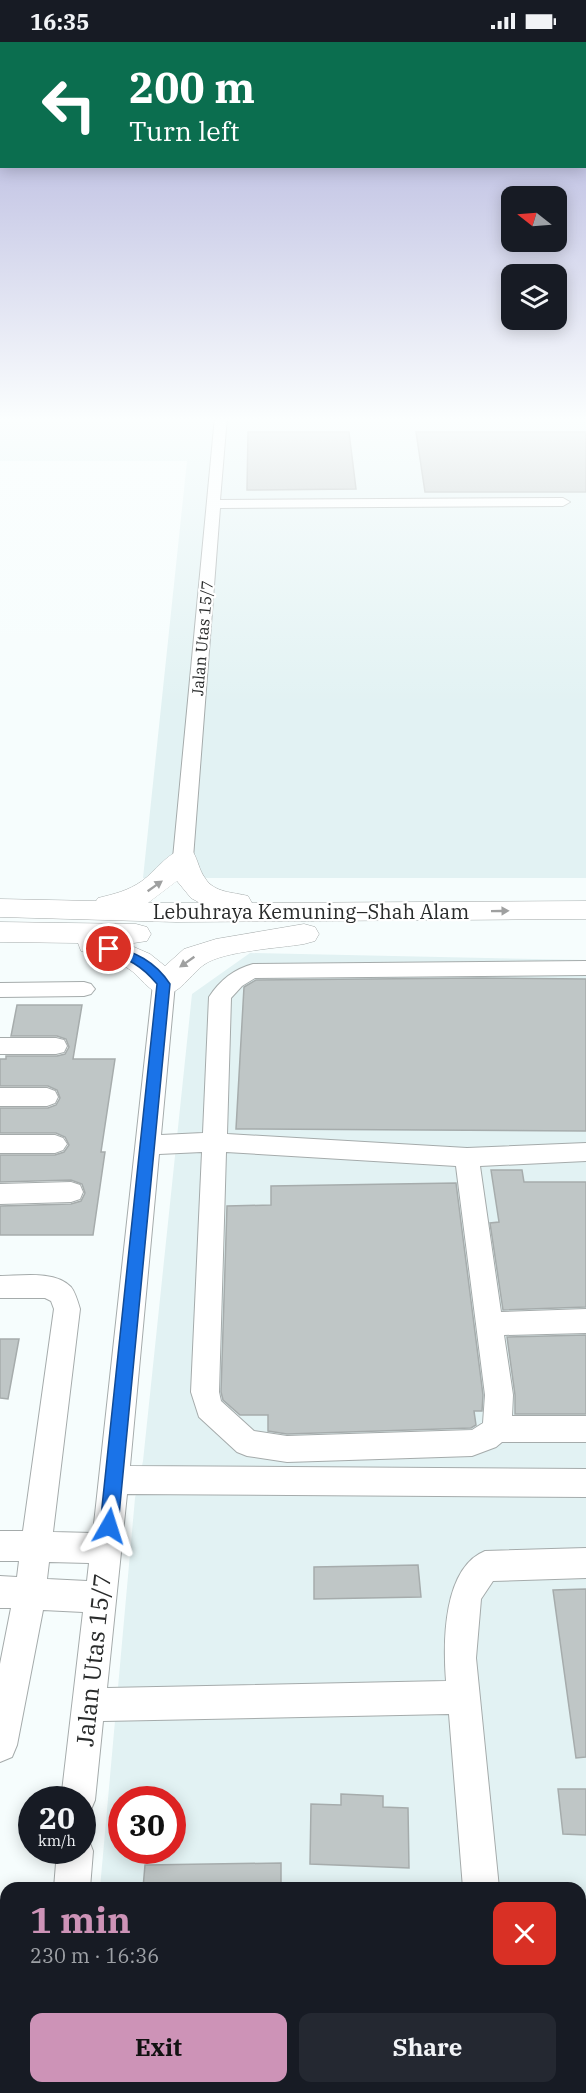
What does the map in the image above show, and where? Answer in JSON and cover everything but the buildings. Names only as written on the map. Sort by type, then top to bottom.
[{"type":"highway","points":[[59,909],[119,903],[148,890],[166,878],[183,858]]},
{"type":"highway","points":[[183,858],[189,880],[200,894],[310,923]]},
{"type":"highway","name":"Lebuhraya Kemuning–Shah Alam","points":[[0,908],[176,913],[310,923],[586,932]]},
{"type":"highway","name":"Lebuhraya Kemuning–Shah Alam","points":[[0,932],[173,935],[310,923],[586,910]]},
{"type":"highway","points":[[35,932],[90,943],[129,954],[148,966],[164,984],[195,956],[310,923]]},
{"type":"street","name":"Jalan Utas 15/7","points":[[183,858],[213,513]]},
{"type":"street","points":[[586,968],[253,971],[240,976],[220,997],[205,1392],[209,1408],[247,1443],[286,1449],[472,1443],[486,1438],[497,1429],[586,1429]]},
{"type":"street","name":"Jalan Utas 15/7","points":[[80,1786],[114,1480],[164,984]]},
{"type":"street","points":[[0,990],[84,989]]},
{"type":"street","points":[[0,1046],[57,1046]]},
{"type":"street","points":[[0,1097],[47,1097]]},
{"type":"street","points":[[147,1145],[215,1142],[467,1157],[586,1152]]},
{"type":"street","points":[[0,1144],[55,1144]]},
{"type":"street","points":[[467,1157],[499,1395],[497,1429]]},
{"type":"street","points":[[0,1194],[71,1192]]},
{"type":"street","points":[[0,1287],[48,1287],[61,1294],[67,1309],[37,1547],[15,1593],[0,1745]]},
{"type":"street","points":[[490,1324],[586,1321]]},
{"type":"street","points":[[114,1480],[586,1483]]},
{"type":"street","points":[[0,1546],[106,1548]]},
{"type":"street","points":[[481,1882],[459,1658],[466,1594],[485,1566],[586,1563]]},
{"type":"street","points":[[15,1593],[101,1597]]},
{"type":"street","points":[[89,1705],[463,1697]]},
{"type":"street","points":[[72,1882],[74,1864]]},
{"type":"shaded area","points":[[182,513],[586,513],[586,878],[143,878]]},
{"type":"shaded area","points":[[250,953],[586,960],[586,1882],[101,1882],[108,1799],[108,1864],[186,1864],[186,1786],[109,1786],[135,1498],[143,1461],[192,994]]},
{"type":"route","points":[[109,949],[129,954],[148,966],[164,984],[109,1526]]}]
